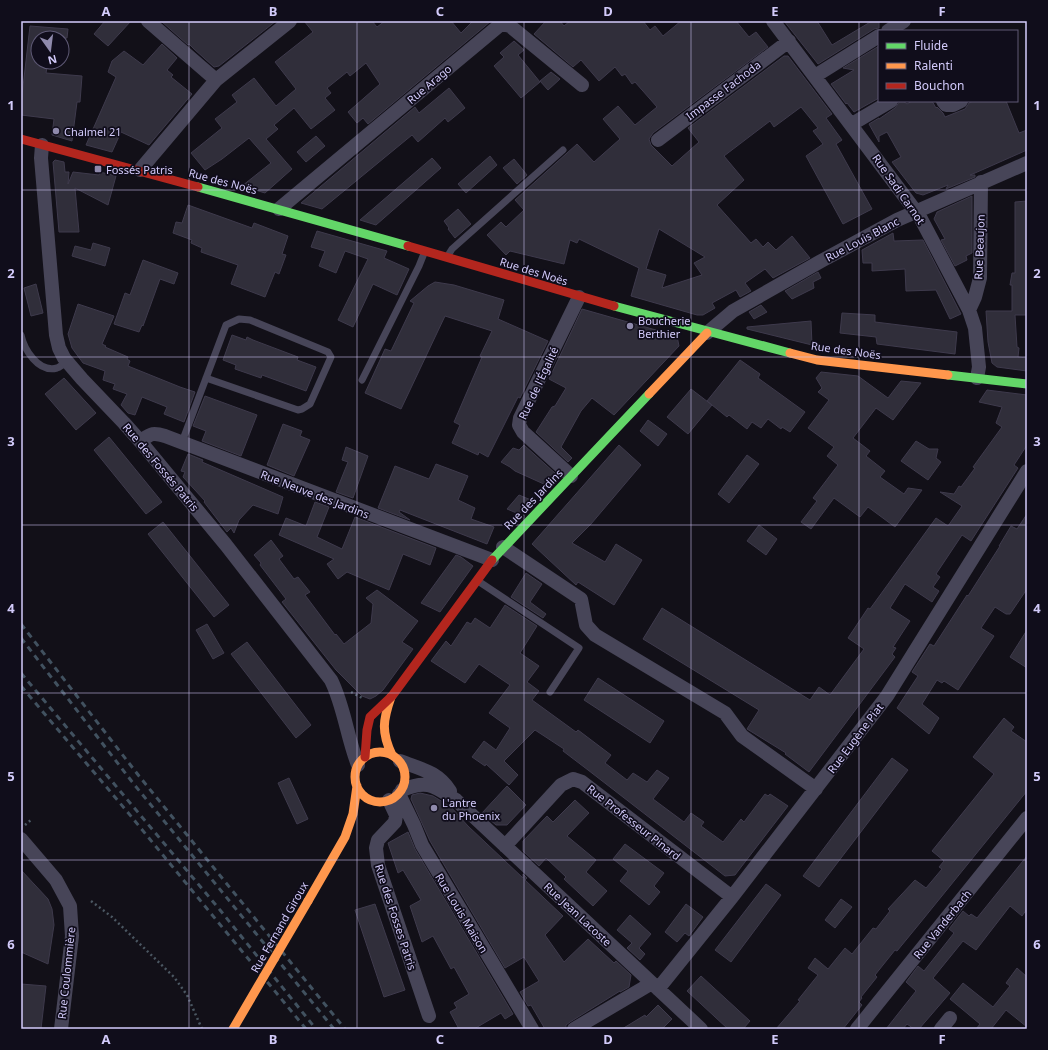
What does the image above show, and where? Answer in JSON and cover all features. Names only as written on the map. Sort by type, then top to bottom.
[{"type":"street","points":[[148,21],[216,80]]},
{"type":"street","points":[[140,170],[216,80],[290,21]]},
{"type":"street","name":"Rue Sadi Carnot","points":[[773,21],[917,211],[969,310],[975,328],[979,367],[977,378]]},
{"type":"street","points":[[890,30],[904,21]]},
{"type":"street","name":"Rue Arago","points":[[278,209],[500,24],[510,26],[582,85]]},
{"type":"street","points":[[815,76],[878,37]]},
{"type":"street","name":"Impasse Fachoda","points":[[658,140],[788,41]]},
{"type":"street","points":[[852,124],[889,102]]},
{"type":"street","points":[[944,102],[946,105],[953,105],[959,102]]},
{"type":"street","name":"Rue des Noës","points":[[21,139],[140,170],[278,209],[707,333],[817,360],[1027,384]]},
{"type":"street","name":"Rue des Fossés Patris","points":[[42,145],[41,158],[56,335],[59,348],[82,379],[124,422],[226,545],[331,680],[337,692],[353,752],[362,761]]},
{"type":"street","name":"Rue Louis Blanc","points":[[707,333],[733,311],[823,260],[917,211],[1027,163]]},
{"type":"street","name":"Rue Beaujon","points":[[969,310],[975,297],[980,278],[981,182]]},
{"type":"street","name":"Rue de l'Égalité","points":[[571,476],[523,432],[519,426],[520,418],[579,297]]},
{"type":"street","name":"Rue des Jardins","points":[[362,761],[370,717],[392,696],[492,560],[707,333]]},
{"type":"street","name":"Rue Neuve des Jardins","points":[[140,441],[149,434],[156,433],[492,560]]},
{"type":"street","name":"Rue Eugène Piat","points":[[655,986],[732,897],[887,696],[1027,471]]},
{"type":"street","points":[[503,547],[581,599],[586,625],[595,635],[725,713],[742,736],[816,789]]},
{"type":"street","name":"Rue des Jardins","points":[[392,696],[385,715],[384,731],[386,742],[396,758]]},
{"type":"street","points":[[378,752],[386,752],[396,758],[404,768],[404,783],[393,796],[374,801],[366,798],[357,786],[355,776],[362,761],[371,754],[378,752]]},
{"type":"street","name":"Rue Jean Lacoste","points":[[396,758],[426,770],[437,777],[446,786],[456,800],[701,1029]]},
{"type":"street","name":"Rue Professeur Pinard","points":[[505,846],[561,785],[573,779],[582,782],[732,897]]},
{"type":"street","name":"Rue Jean Lacoste","points":[[393,796],[413,785],[422,784],[433,786],[456,800]]},
{"type":"street","name":"Rue Fernand Giroux","points":[[345,837],[353,814],[357,786]]},
{"type":"street","name":"Rue Fernand Giroux","points":[[233,1029],[345,837],[365,813],[393,796]]},
{"type":"street","name":"Rue des Fosses Patris","points":[[393,796],[396,815],[395,822],[378,840],[376,848],[378,864],[429,1016]]},
{"type":"street","name":"Rue Louis Maison","points":[[393,796],[414,825],[422,845],[532,1029]]},
{"type":"street","name":"Rue Vanderbach","points":[[857,1029],[1027,818]]},
{"type":"street","name":"Rue Coulommière","points":[[21,838],[56,880],[70,906],[72,936],[61,1029]]},
{"type":"street","points":[[574,1029],[655,986]]},
{"type":"lane","points":[[447,258],[452,249],[563,150]]},
{"type":"lane","points":[[362,380],[425,251]]},
{"type":"lane","points":[[182,442],[206,378],[226,325],[239,318],[250,320],[328,352],[331,357],[310,404],[298,410],[206,378]]},
{"type":"lane","points":[[21,335],[26,349],[31,357],[38,363],[48,368],[56,368],[68,362]]},
{"type":"lane","points":[[477,580],[579,648],[550,692]]},
{"type":"path","points":[[349,690],[359,697],[369,701]]},
{"type":"path","points":[[91,901],[112,917],[174,977],[187,995],[202,1029]]},
{"type":"building","points":[[105,21],[131,21],[108,46],[94,34]]},
{"type":"building","points":[[161,21],[276,21],[219,66],[214,67]]},
{"type":"building","points":[[304,21],[372,21],[377,27],[385,21],[451,21],[461,33],[473,21],[491,21],[368,124],[363,118],[357,123],[348,112],[380,84],[366,63],[350,76],[347,72],[327,88],[331,93],[325,98],[335,110],[311,129],[294,108],[274,125],[278,129],[266,139],[292,169],[265,193],[242,186],[271,163],[249,138],[205,170],[191,153],[222,128],[215,119],[237,102],[232,95],[254,78],[276,106],[296,89],[275,62],[313,32]]},
{"type":"building","points":[[546,21],[560,21],[564,26],[570,21],[643,21],[650,30],[655,26],[663,36],[681,21],[736,21],[749,37],[756,32],[768,47],[653,133],[649,139],[651,145],[672,166],[699,142],[688,128],[784,56],[788,56],[832,114],[826,118],[842,140],[836,144],[872,209],[843,224],[806,156],[823,144],[813,131],[818,128],[801,107],[774,127],[770,121],[724,156],[744,180],[717,205],[751,243],[756,239],[763,247],[768,242],[776,250],[792,236],[810,258],[773,278],[765,269],[745,283],[751,291],[740,297],[736,290],[712,303],[715,308],[703,315],[697,315],[631,296],[639,268],[579,239],[577,243],[570,240],[564,264],[510,251],[506,255],[487,235],[501,222],[506,227],[524,210],[515,200],[577,144],[594,162],[620,139],[603,119],[618,106],[635,125],[657,107],[635,82],[632,84],[625,74],[622,76],[615,67],[599,81],[581,60],[573,67],[534,34]],"holes":[[[659,229],[705,257],[694,263],[702,275],[662,288],[666,275],[646,269]]]},
{"type":"building","points":[[784,21],[817,21],[832,45],[872,21],[879,21],[879,28],[874,29],[818,64]]},
{"type":"building","points":[[30,26],[68,29],[30,30],[30,70],[47,70],[46,73],[82,76],[80,102],[77,102],[72,141],[52,135],[54,119],[21,115]]},
{"type":"building","points":[[514,41],[524,50],[518,55],[540,82],[521,98],[494,66],[504,57],[500,53]]},
{"type":"building","points":[[162,44],[177,58],[167,70],[173,75],[171,77],[192,94],[149,145],[121,132],[112,152],[86,145],[116,77],[108,72],[112,61],[124,51],[143,65]]},
{"type":"building","points":[[878,47],[878,99],[854,112],[831,84],[854,70],[843,68]]},
{"type":"building","points":[[551,72],[560,79],[548,90],[540,81]]},
{"type":"building","points":[[449,88],[465,108],[448,122],[445,118],[418,142],[412,135],[322,209],[301,203],[415,107],[419,113]]},
{"type":"building","points":[[899,102],[904,102],[907,104],[910,102],[933,102],[945,117],[965,109],[971,102],[1006,102],[1019,133],[1027,130],[1027,150],[970,175],[975,175],[975,177],[946,189],[948,185],[923,195],[916,193],[892,162],[901,157],[887,132],[879,136],[879,142],[869,124],[895,108]]},
{"type":"building","points":[[316,136],[325,146],[306,162],[297,152]]},
{"type":"building","points":[[490,156],[497,165],[466,193],[458,184]]},
{"type":"building","points":[[432,158],[441,168],[376,225],[360,220]]},
{"type":"building","points":[[514,159],[527,175],[517,184],[503,168]]},
{"type":"building","points":[[55,160],[64,162],[65,172],[69,172],[68,184],[73,172],[99,175],[100,172],[116,176],[108,205],[75,188],[79,232],[59,232],[53,162]]},
{"type":"building","points":[[972,196],[972,253],[966,256],[967,260],[955,266],[941,240],[945,239],[934,219],[937,212]]},
{"type":"building","points":[[1027,201],[1027,315],[1015,315],[1017,347],[1019,348],[1018,357],[1027,358],[1027,371],[997,367],[992,363],[988,342],[986,311],[1012,311],[1012,285],[1010,285],[1012,273],[1015,273],[1015,202]]},
{"type":"building","points":[[188,205],[252,228],[254,223],[288,236],[282,254],[286,255],[279,274],[275,272],[265,297],[231,284],[238,265],[201,252],[202,248],[191,243],[192,240],[173,233],[176,222],[182,223]]},
{"type":"building","points":[[458,209],[471,224],[455,238],[444,221]]},
{"type":"building","points":[[317,231],[387,251],[384,258],[409,269],[397,295],[373,284],[353,327],[338,320],[368,259],[345,251],[336,273],[319,266],[325,251],[311,247]]},
{"type":"building","points":[[893,233],[894,241],[923,240],[961,314],[950,319],[936,290],[906,291],[905,269],[872,271],[872,263],[863,263],[862,250]]},
{"type":"building","points":[[93,243],[110,248],[105,266],[72,256],[75,246],[91,250]]},
{"type":"building","points":[[143,260],[178,273],[174,284],[160,279],[143,326],[142,325],[139,332],[114,324],[125,293],[130,295]]},
{"type":"building","points":[[818,272],[821,278],[813,282],[814,288],[792,299],[785,291]]},
{"type":"building","points":[[435,282],[454,285],[504,300],[498,319],[548,341],[520,398],[518,397],[488,457],[479,452],[478,455],[452,443],[460,425],[454,422],[482,357],[480,356],[492,331],[445,316],[401,409],[365,393],[385,349],[391,351],[414,303],[410,301]]},
{"type":"building","points":[[36,284],[43,313],[31,316],[24,288]]},
{"type":"building","points":[[78,304],[114,316],[102,344],[106,346],[105,347],[128,357],[127,359],[130,361],[128,366],[195,392],[184,422],[164,414],[167,407],[142,397],[135,415],[128,413],[121,405],[127,394],[113,389],[115,384],[103,380],[105,371],[83,363],[72,348],[68,334]]},
{"type":"building","points":[[761,305],[767,312],[754,319],[749,312]]},
{"type":"building","points":[[582,309],[677,336],[679,346],[614,415],[592,398],[581,411],[561,447],[572,458],[568,462],[536,432],[566,388],[549,379]]},
{"type":"building","points":[[842,313],[875,315],[875,322],[957,332],[955,354],[877,344],[876,337],[840,333]]},
{"type":"building","points":[[811,321],[812,345],[747,329],[747,327]]},
{"type":"building","points":[[232,335],[246,340],[247,337],[298,357],[297,360],[316,367],[306,391],[262,375],[261,378],[235,369],[236,365],[223,360]]},
{"type":"building","points":[[740,360],[760,374],[758,378],[805,412],[790,432],[782,427],[781,429],[768,419],[761,428],[752,422],[747,429],[729,415],[727,417],[707,401]]},
{"type":"building","points":[[821,372],[858,376],[888,398],[901,381],[921,383],[893,420],[876,408],[853,438],[870,451],[866,456],[885,471],[880,477],[904,494],[908,488],[922,490],[895,527],[868,507],[860,517],[834,498],[811,529],[801,522],[817,501],[813,498],[838,465],[827,456],[834,447],[808,428],[829,400],[818,392],[822,388],[816,378]]},
{"type":"building","points":[[64,378],[96,413],[76,430],[45,394]]},
{"type":"building","points":[[691,389],[712,405],[688,434],[667,417]]},
{"type":"building","points":[[987,390],[1027,395],[1027,445],[1014,465],[1018,468],[971,541],[962,535],[936,574],[940,577],[933,587],[939,591],[932,602],[905,584],[890,608],[910,621],[893,647],[896,648],[892,654],[895,657],[809,772],[785,754],[786,753],[747,729],[759,710],[643,639],[662,608],[810,700],[819,687],[830,695],[864,649],[848,638],[868,608],[870,609],[936,518],[948,526],[962,506],[940,492],[954,494],[959,486],[961,487],[975,468],[973,467],[1002,427],[996,423],[1002,407],[979,402]]},
{"type":"building","points":[[205,396],[257,415],[241,456],[202,441],[206,431],[193,426]]},
{"type":"building","points":[[648,420],[667,434],[658,446],[640,431]]},
{"type":"building","points":[[283,424],[302,431],[300,436],[310,440],[294,476],[267,465]]},
{"type":"building","points":[[109,437],[162,502],[146,514],[94,450]]},
{"type":"building","points":[[916,441],[929,449],[938,449],[936,458],[941,462],[928,480],[901,461]]},
{"type":"building","points":[[524,445],[556,474],[546,485],[515,471],[501,462],[513,448],[519,450]]},
{"type":"building","points":[[619,445],[641,465],[591,524],[572,543],[605,562],[616,544],[642,560],[614,605],[578,582],[576,585],[532,544]]},
{"type":"building","points":[[346,447],[368,456],[353,498],[336,492],[348,462],[342,460]]},
{"type":"building","points":[[188,454],[203,460],[202,462],[283,497],[278,514],[253,505],[239,520],[234,533],[231,528],[227,532],[204,502],[205,501],[183,477],[185,472],[181,471]]},
{"type":"building","points":[[747,455],[759,464],[729,503],[718,494]]},
{"type":"building","points":[[436,464],[468,476],[458,500],[475,508],[471,519],[494,527],[487,544],[400,510],[399,512],[410,520],[378,508],[395,466],[429,479]]},
{"type":"building","points":[[519,495],[531,500],[519,514],[507,509]]},
{"type":"building","points":[[315,502],[329,507],[317,537],[342,549],[355,517],[436,548],[430,565],[403,554],[389,590],[347,572],[338,579],[327,564],[334,559],[279,535],[286,518],[306,526]]},
{"type":"building","points":[[1027,514],[1027,589],[1010,614],[1006,614],[995,607],[981,628],[994,636],[958,690],[944,681],[942,683],[937,680],[922,704],[939,718],[929,734],[897,708],[918,676],[912,672],[930,644],[934,646],[967,595],[968,596],[1011,526],[1017,529]]},
{"type":"building","points":[[163,522],[229,605],[214,617],[148,534]]},
{"type":"building","points":[[759,525],[777,539],[766,555],[747,541]]},
{"type":"building","points":[[271,540],[283,556],[279,559],[294,579],[298,577],[310,592],[305,595],[335,635],[336,634],[344,644],[371,623],[373,604],[366,598],[377,590],[418,621],[402,642],[413,649],[383,690],[376,696],[370,699],[362,696],[336,670],[282,602],[286,599],[254,555]]},
{"type":"building","points":[[456,555],[473,566],[440,612],[421,603]]},
{"type":"building","points":[[526,573],[542,584],[530,602],[546,614],[543,618],[511,597]]},
{"type":"building","points":[[505,605],[537,626],[520,653],[539,666],[527,682],[539,691],[532,700],[576,732],[578,730],[611,755],[605,763],[627,780],[633,773],[647,782],[657,770],[669,778],[653,799],[684,822],[691,813],[704,822],[701,826],[723,842],[741,819],[744,822],[765,794],[768,796],[770,794],[788,806],[735,875],[725,876],[563,751],[564,749],[535,730],[504,761],[518,775],[509,785],[486,764],[485,766],[472,757],[484,741],[496,750],[510,728],[489,713],[510,685],[479,664],[465,683],[431,661],[446,641],[451,646],[467,622],[471,624],[475,618],[490,628]]},
{"type":"building","points":[[207,624],[224,653],[213,659],[196,630]]},
{"type":"building","points":[[1027,630],[1027,668],[1010,657]]},
{"type":"building","points":[[247,642],[311,725],[296,738],[231,654]]},
{"type":"building","points":[[598,678],[664,721],[650,743],[584,700]]},
{"type":"building","points":[[1004,718],[1014,727],[1011,731],[1027,742],[1027,791],[897,951],[895,950],[875,975],[877,977],[861,997],[862,998],[859,1002],[862,1005],[843,1029],[776,1029],[800,1001],[798,1000],[818,975],[808,968],[815,958],[828,969],[845,948],[852,954],[873,928],[876,929],[890,911],[888,909],[915,880],[926,888],[942,869],[939,867],[944,861],[932,851],[994,774],[973,757]]},
{"type":"building","points":[[892,758],[908,770],[819,887],[803,876]]},
{"type":"building","points":[[289,778],[308,819],[297,824],[278,783]]},
{"type":"building","points":[[507,786],[526,805],[507,825],[496,825],[482,813]]},
{"type":"building","points":[[420,793],[433,796],[451,807],[468,826],[523,878],[523,874],[527,878],[525,880],[563,916],[545,935],[564,962],[588,939],[614,963],[616,961],[631,975],[629,987],[570,1022],[566,1025],[566,1029],[545,1029],[531,1005],[528,1006],[520,992],[539,981],[524,957],[505,968],[430,841],[411,799],[412,795]]},
{"type":"building","points":[[575,800],[589,813],[567,836],[596,860],[586,872],[607,891],[593,906],[564,879],[566,877],[546,858],[539,866],[523,851],[523,841],[547,816],[553,822]]},
{"type":"building","points":[[408,832],[415,849],[513,1014],[505,1019],[501,1013],[474,1029],[459,1029],[450,1012],[457,1008],[454,1003],[469,994],[454,967],[451,969],[433,936],[422,942],[410,906],[421,900],[403,870],[398,873],[388,843]]},
{"type":"building","points":[[625,844],[664,873],[654,886],[660,892],[649,905],[620,881],[628,871],[613,859]]},
{"type":"building","points":[[1027,856],[1027,909],[1022,916],[1010,906],[976,950],[963,941],[933,978],[950,993],[919,1029],[914,1029],[907,1024],[903,1029],[886,1029],[916,991],[906,982],[918,966],[924,971],[954,933],[949,929],[963,911],[969,916],[971,914],[977,918]]},
{"type":"building","points":[[21,870],[48,899],[52,909],[54,925],[48,964],[21,952]]},
{"type":"building","points":[[766,884],[781,895],[731,962],[715,950]]},
{"type":"building","points":[[841,899],[852,907],[835,928],[825,920]]},
{"type":"building","points":[[375,904],[405,990],[384,997],[355,910]]},
{"type":"building","points":[[686,904],[703,917],[689,936],[685,933],[677,942],[665,932]]},
{"type":"building","points":[[630,915],[651,934],[639,948],[645,954],[640,960],[627,948],[632,943],[617,930]]},
{"type":"building","points":[[1017,968],[1027,977],[1027,1027],[1006,1010],[991,1029],[976,1029],[980,1024],[950,999],[963,983],[993,1007],[1010,986],[1006,983]]},
{"type":"building","points":[[701,976],[750,1021],[743,1029],[728,1029],[687,991]]},
{"type":"building","points":[[21,984],[46,986],[41,1029],[21,1029]]},
{"type":"building","points":[[658,1005],[672,1019],[662,1029],[622,1029],[645,1015],[646,1017]]},
{"type":"railway","points":[[21,624],[139,776],[345,1029]]},
{"type":"railway","points":[[21,638],[133,783],[334,1029]]},
{"type":"railway","points":[[21,673],[220,910],[316,1029]]},
{"type":"railway","points":[[21,686],[125,809],[306,1029]]},
{"type":"traffic: fast","points":[[198,187],[408,246]]},
{"type":"traffic: fast","points":[[614,306],[790,353]]},
{"type":"traffic: fast","points":[[948,375],[1027,384]]},
{"type":"traffic: fast","points":[[492,560],[649,394]]},
{"type":"traffic: slow","points":[[649,394],[707,333]]},
{"type":"traffic: slow","points":[[790,353],[817,360],[948,375]]},
{"type":"traffic: slow","points":[[391,697],[384,726],[388,747],[392,755]]},
{"type":"traffic: slow","points":[[380,752],[390,754],[398,759],[403,767],[405,777],[403,787],[398,795],[390,800],[380,802],[370,800],[362,795],[357,787],[355,777],[357,767],[362,759],[370,754],[380,752]]},
{"type":"traffic: slow","points":[[308,901],[345,837],[353,814],[357,786]]},
{"type":"traffic: slow","points":[[233,1029],[308,901]]},
{"type":"traffic: jam","points":[[21,139],[198,187]]},
{"type":"traffic: jam","points":[[408,246],[614,306]]},
{"type":"traffic: jam","points":[[365,757],[367,730],[370,717],[392,696],[492,560]]},
{"type":"place","name":"Chalmel 21","points":[[56,131]]},
{"type":"place","name":"Fossés Patris","points":[[98,169]]},
{"type":"place","name":"Boucherie Berthier","points":[[630,326]]},
{"type":"place","name":"L'antre du Phoenix","points":[[434,808]]}]
